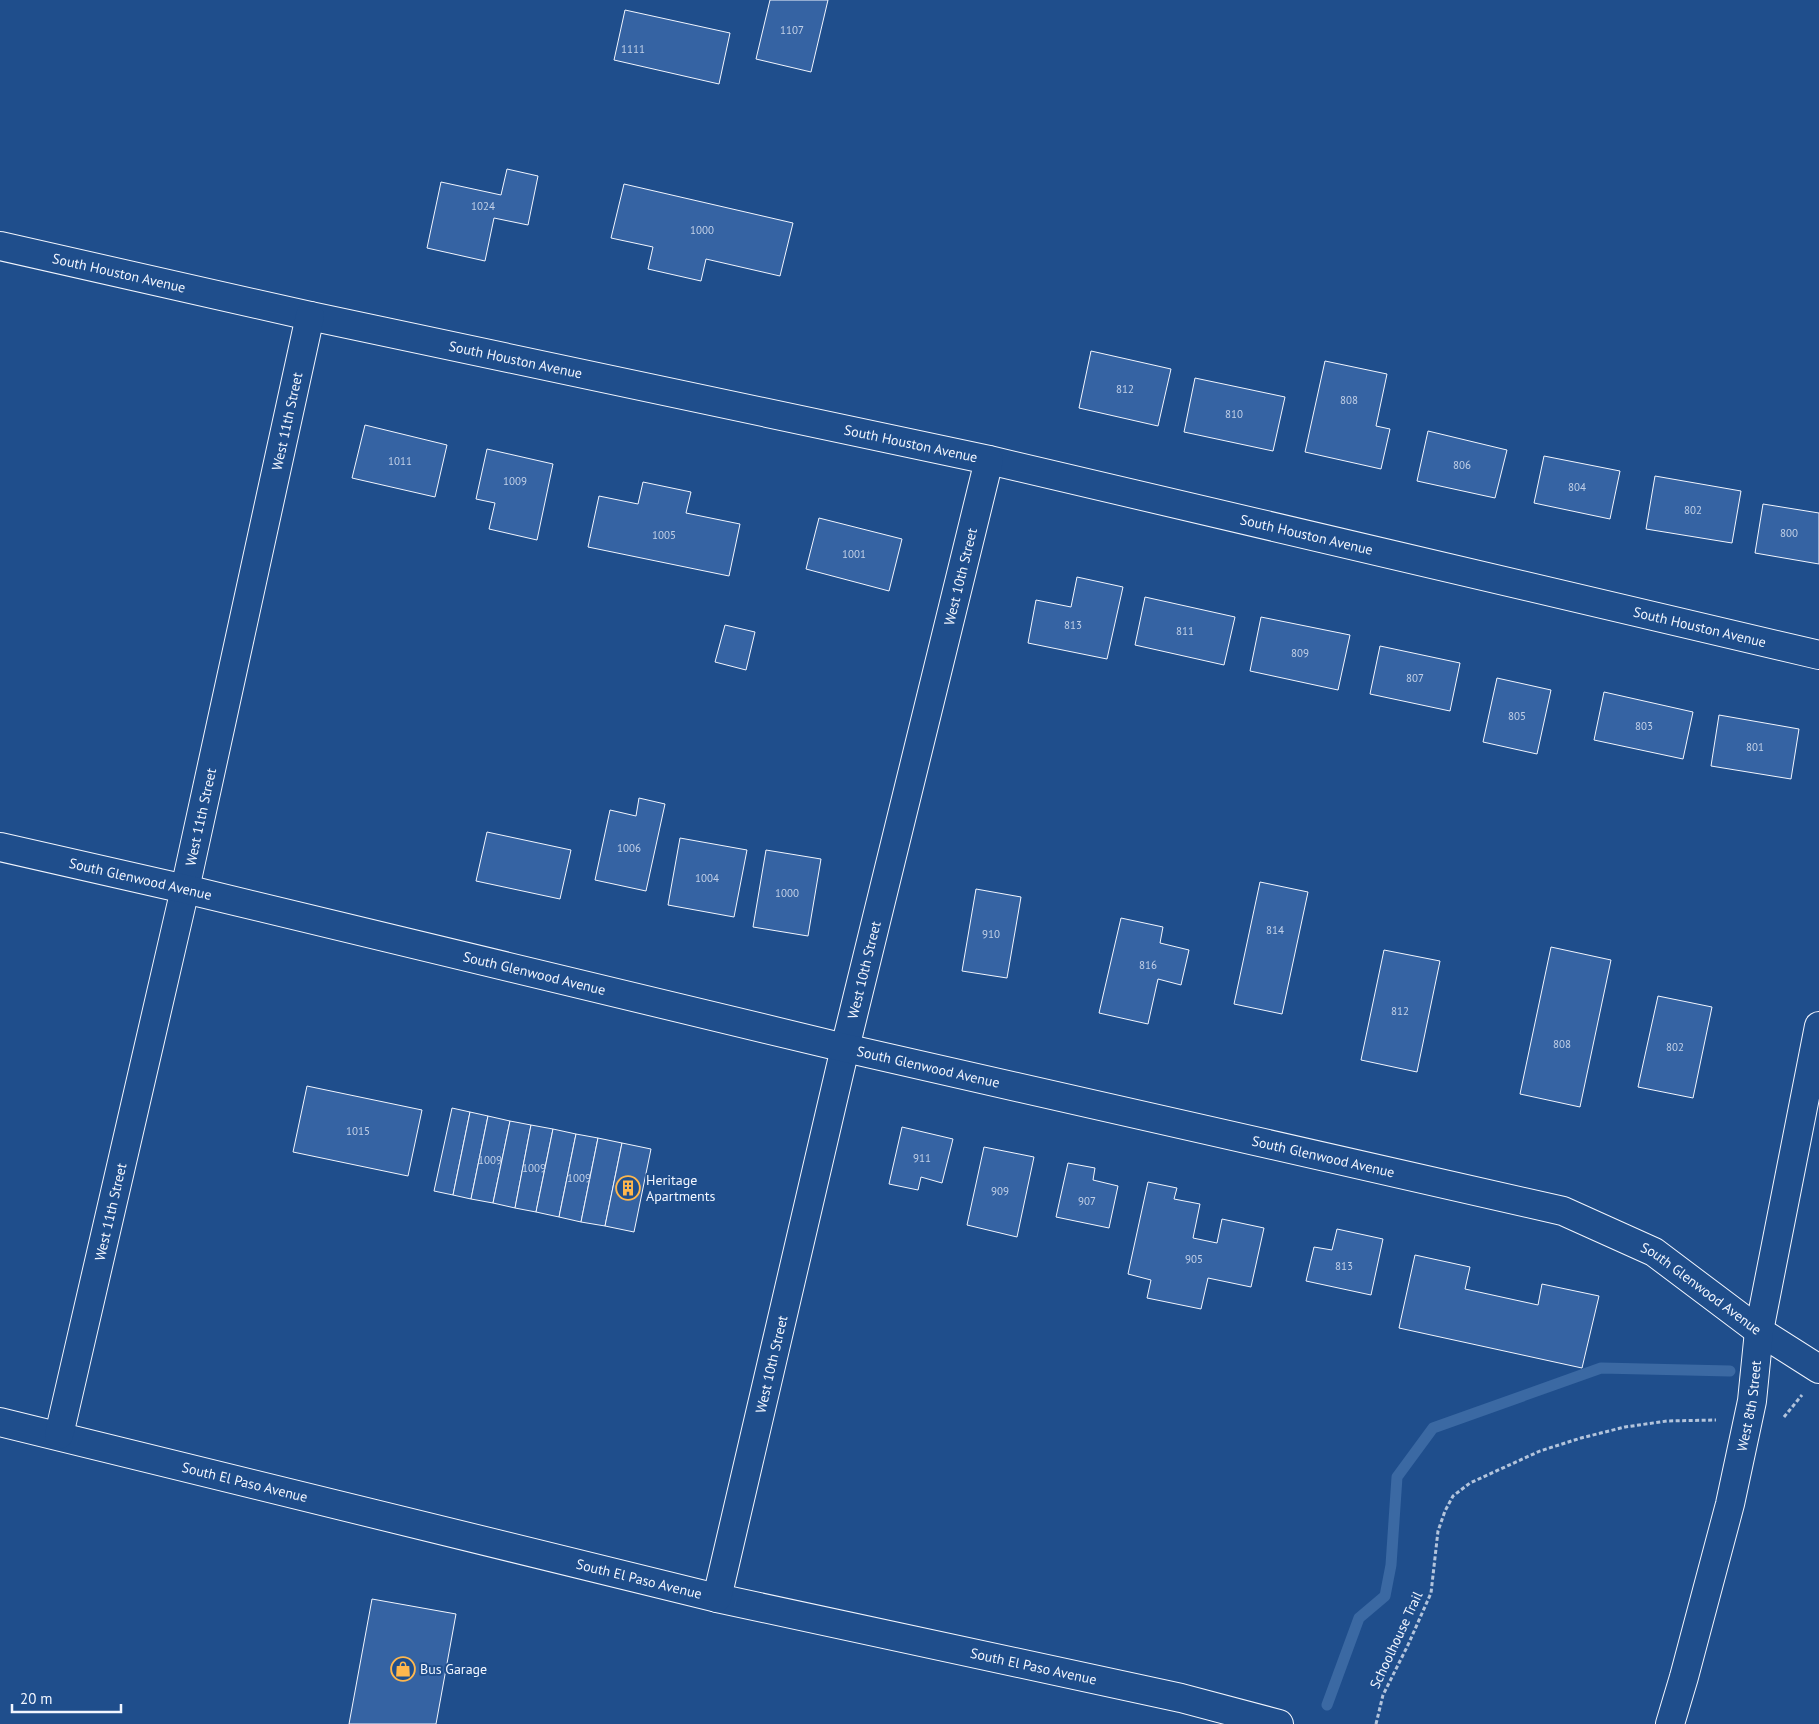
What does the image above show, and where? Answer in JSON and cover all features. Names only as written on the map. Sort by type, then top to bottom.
[{"type":"street","name":"South Houston Avenue","points":[[0,246],[310,316],[990,460],[1819,655]]},
{"type":"street","name":"West 11th Street","points":[[59,1435],[185,889],[310,316]]},
{"type":"street","name":"West 10th Street","points":[[717,1598],[845,1048],[990,460]]},
{"type":"street","name":"South Glenwood Avenue","points":[[0,847],[185,889],[845,1048],[1562,1211],[1654,1252],[1759,1331],[1813,1379]]},
{"type":"street","name":"West 8th Street","points":[[1670,1724],[1730,1504],[1752,1401],[1759,1331],[1819,1026]]},
{"type":"street","name":"South El Paso Avenue","points":[[0,1422],[717,1598],[1180,1698],[1279,1724]]},
{"type":"path","name":"Schoolhouse Trail","points":[[1376,1724],[1382,1695],[1431,1593],[1438,1531],[1453,1496],[1470,1483],[1540,1451],[1625,1427],[1667,1422],[1717,1420],[1776,1428],[1813,1379]]},
{"type":"building","points":[[770,0],[828,0],[811,72],[756,59]]},
{"type":"building","points":[[625,10],[730,33],[719,84],[614,60]]},
{"type":"building","points":[[507,169],[538,176],[528,225],[494,218],[485,261],[427,248],[441,182],[501,195]]},
{"type":"building","points":[[624,184],[793,223],[780,276],[706,259],[701,281],[648,269],[653,247],[611,238]]},
{"type":"building","points":[[1091,351],[1171,369],[1158,426],[1079,408]]},
{"type":"building","points":[[1325,361],[1387,374],[1376,426],[1390,429],[1381,469],[1305,452]]},
{"type":"building","points":[[1195,378],[1285,397],[1273,451],[1184,432]]},
{"type":"building","points":[[365,425],[447,445],[435,497],[352,478]]},
{"type":"building","points":[[1428,431],[1507,450],[1495,498],[1417,481]]},
{"type":"building","points":[[487,449],[553,464],[537,540],[489,529],[495,503],[476,499]]},
{"type":"building","points":[[1544,456],[1620,471],[1610,519],[1534,503]]},
{"type":"building","points":[[1655,476],[1741,491],[1732,543],[1646,529]]},
{"type":"building","points":[[643,482],[691,492],[686,513],[740,524],[729,576],[588,547],[599,496],[638,504]]},
{"type":"building","points":[[1763,504],[1819,513],[1819,564],[1755,553]]},
{"type":"building","points":[[819,518],[902,539],[889,591],[806,569]]},
{"type":"building","points":[[1077,577],[1123,587],[1107,659],[1028,643],[1036,600],[1071,607]]},
{"type":"building","points":[[1145,597],[1235,617],[1224,665],[1135,645]]},
{"type":"building","points":[[1261,617],[1350,635],[1338,690],[1250,671]]},
{"type":"building","points":[[725,625],[755,632],[746,670],[715,662]]},
{"type":"building","points":[[1380,646],[1460,663],[1450,711],[1370,694]]},
{"type":"building","points":[[1497,678],[1551,690],[1537,754],[1483,742]]},
{"type":"building","points":[[1604,692],[1693,712],[1683,759],[1594,740]]},
{"type":"building","points":[[1719,715],[1799,729],[1791,779],[1711,766]]},
{"type":"building","points":[[639,798],[665,804],[646,891],[595,880],[610,810],[636,816]]},
{"type":"building","points":[[487,832],[571,850],[560,899],[476,881]]},
{"type":"building","points":[[680,838],[747,850],[734,917],[668,905]]},
{"type":"building","points":[[766,850],[821,859],[808,936],[753,927]]},
{"type":"building","points":[[1260,882],[1308,892],[1282,1014],[1234,1004]]},
{"type":"building","points":[[976,889],[1021,897],[1007,978],[962,971]]},
{"type":"building","points":[[1121,918],[1163,927],[1160,943],[1189,950],[1181,985],[1158,979],[1148,1024],[1099,1013]]},
{"type":"building","points":[[1551,947],[1611,960],[1580,1107],[1520,1094]]},
{"type":"building","points":[[1384,950],[1440,961],[1417,1072],[1361,1060]]},
{"type":"building","points":[[1658,996],[1712,1007],[1693,1098],[1638,1087]]},
{"type":"building","points":[[307,1086],[422,1110],[408,1176],[293,1152]]},
{"type":"building","points":[[452,1108],[470,1112],[453,1195],[434,1191]]},
{"type":"building","points":[[470,1112],[488,1116],[471,1199],[453,1195]]},
{"type":"building","points":[[488,1116],[510,1121],[493,1203],[471,1199]]},
{"type":"building","points":[[510,1121],[531,1125],[515,1208],[493,1203]]},
{"type":"building","points":[[531,1125],[553,1129],[536,1212],[515,1208]]},
{"type":"building","points":[[902,1127],[953,1139],[942,1183],[921,1177],[918,1190],[889,1184]]},
{"type":"building","points":[[553,1129],[576,1134],[559,1217],[536,1212]]},
{"type":"building","points":[[576,1134],[598,1138],[581,1222],[559,1217]]},
{"type":"building","name":"Heritage Apartments","points":[[598,1138],[622,1143],[605,1226],[581,1222]]},
{"type":"building","name":"Heritage Apartments","points":[[622,1143],[651,1149],[634,1232],[605,1226]]},
{"type":"building","points":[[984,1147],[1034,1157],[1017,1237],[967,1225]]},
{"type":"building","points":[[1068,1163],[1095,1168],[1093,1180],[1118,1186],[1109,1228],[1056,1217]]},
{"type":"building","points":[[1148,1182],[1177,1188],[1174,1199],[1200,1204],[1193,1238],[1217,1243],[1222,1219],[1264,1228],[1251,1287],[1208,1278],[1201,1309],[1147,1298],[1151,1280],[1128,1274]]},
{"type":"building","points":[[1337,1229],[1383,1239],[1371,1295],[1306,1281],[1314,1247],[1332,1250]]},
{"type":"building","points":[[1415,1255],[1470,1267],[1465,1289],[1538,1305],[1542,1284],[1599,1296],[1582,1368],[1399,1328]]},
{"type":"building","name":"Bus Garage","points":[[372,1599],[456,1614],[436,1724],[349,1724]]},
{"type":"waterway","points":[[1327,1705],[1359,1618],[1385,1596],[1391,1565],[1397,1477],[1433,1428],[1601,1368],[1730,1371]]},
{"type":"place","name":"Heritage Apartments","points":[[628,1188]]},
{"type":"place","name":"Bus Garage","points":[[403,1669]]}]
